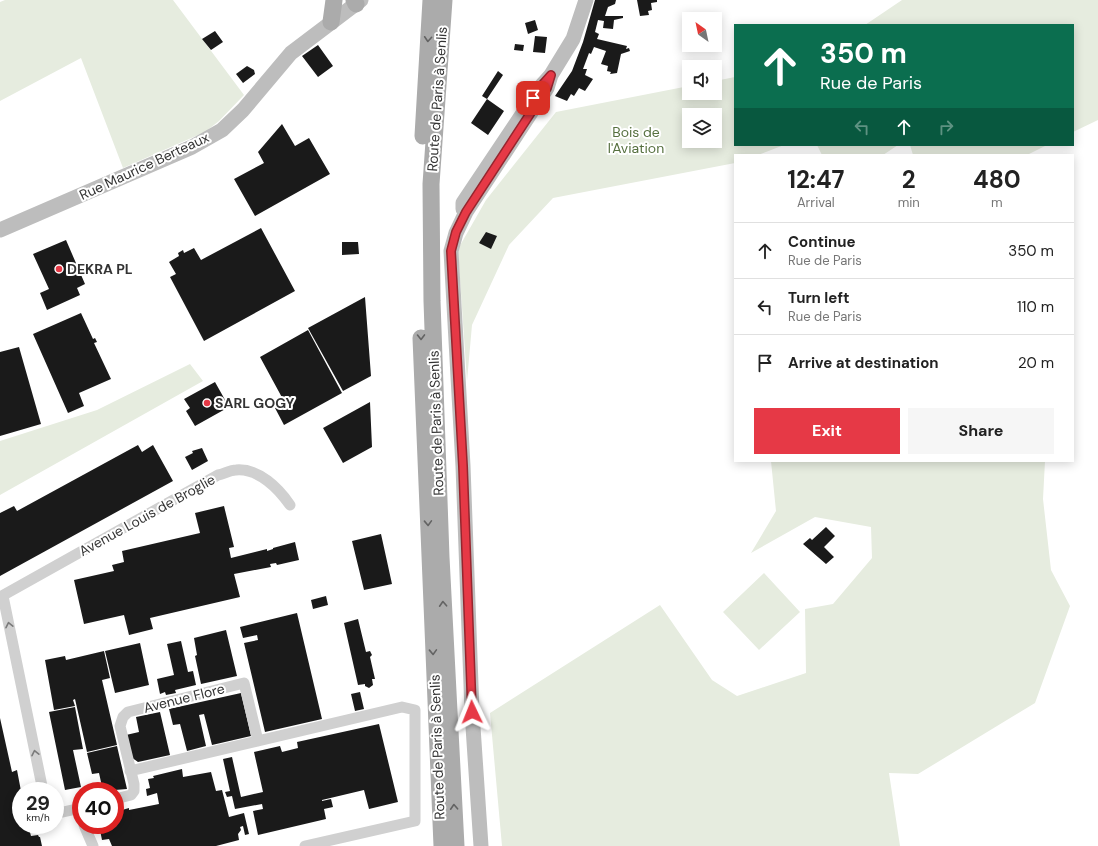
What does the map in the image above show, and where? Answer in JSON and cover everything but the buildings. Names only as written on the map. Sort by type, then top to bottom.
[{"type":"main road","points":[[331,22],[334,0]]},
{"type":"main road","name":"Route de Paris à Senlis","points":[[431,0],[422,183],[420,299],[442,846]]},
{"type":"main road","name":"Route de Paris à Senlis","points":[[444,0],[431,184],[432,301],[442,565],[456,846]]},
{"type":"street","points":[[481,846],[472,712],[463,466],[451,251],[456,232],[466,212],[463,209],[463,203],[542,85],[551,75],[573,39],[586,0]]},
{"type":"street","name":"Rue Maurice Berteaux","points":[[0,230],[192,147],[222,130],[243,110],[291,53],[357,1]]},
{"type":"street","name":"Avenue Louis de Broglie","points":[[1,596],[218,475],[237,470],[255,473],[278,488],[290,505]]},
{"type":"street","points":[[1,596],[41,782]]},
{"type":"street","name":"Avenue Flore","points":[[124,797],[131,795],[134,791],[134,784],[120,726],[123,717],[128,712],[244,683],[258,741]]},
{"type":"street","points":[[130,771],[402,707],[415,710],[415,821],[305,846]]},
{"type":"street","points":[[88,834],[93,846]]},
{"type":"green space","points":[[5,0],[173,0],[244,95],[219,121],[205,132],[123,168],[81,58],[0,101],[0,2]]},
{"type":"green space","points":[[902,0],[1098,0],[1098,120],[1074,132],[1074,24],[866,24]]},
{"type":"green space","name":"Bois de l'Aviation","points":[[734,77],[734,146],[781,146],[761,154],[734,154],[734,163],[553,198],[509,245],[472,325],[467,381],[458,249],[486,200],[556,112],[682,87],[682,100],[722,100],[722,80]]},
{"type":"green space","points":[[818,146],[896,146],[884,154],[822,154]]},
{"type":"green space","points":[[910,146],[1045,146],[1029,154],[913,154]]},
{"type":"green space","points":[[190,364],[203,381],[0,495],[0,441],[97,410]]},
{"type":"green space","points":[[771,462],[1045,462],[1043,499],[1051,570],[1070,606],[1035,703],[918,774],[889,773],[900,846],[502,846],[490,713],[660,605],[712,680],[737,696],[806,673],[805,609],[833,604],[872,558],[871,527],[815,517],[751,553],[776,511]]},
{"type":"green space","points":[[764,573],[800,612],[759,650],[723,612]]},
{"type":"place","name":"DEKRA PL","points":[[59,269]]},
{"type":"place","name":"SARL GOGY","points":[[207,403]]},
{"type":"route","points":[[472,712],[463,466],[451,251],[456,232],[466,212],[547,88],[551,75],[533,98]]}]
